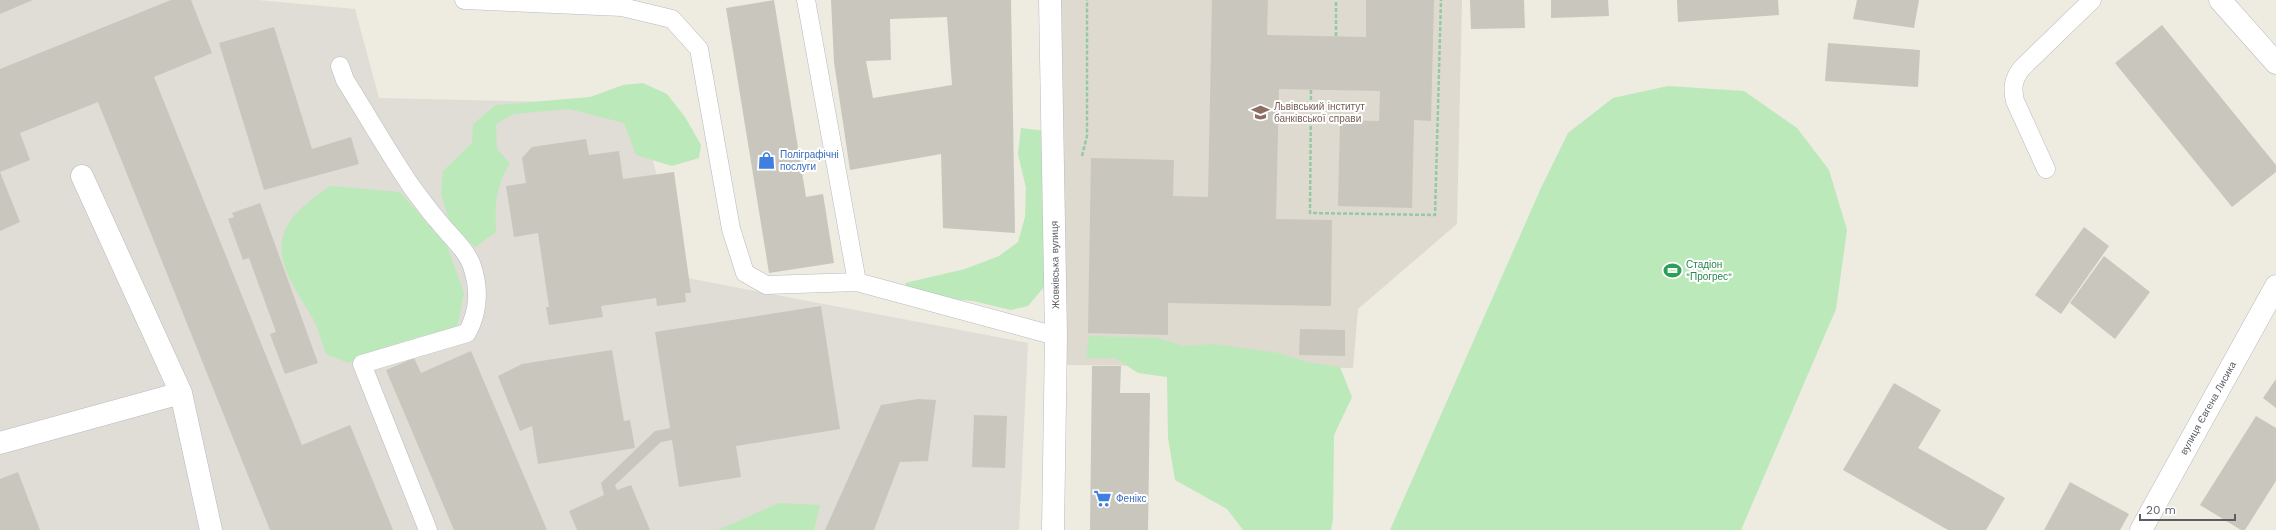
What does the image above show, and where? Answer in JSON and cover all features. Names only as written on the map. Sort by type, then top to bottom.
[{"type":"street","name":"Жовківська вулиця","points":[[1050,0],[1056,336],[1054,530]]},
{"type":"street","points":[[2220,0],[2276,64]]},
{"type":"street","points":[[82,176],[181,393],[212,530]]},
{"type":"street","name":"вулиця Євгена Лисика","points":[[2141,530],[2276,286]]},
{"type":"street","points":[[0,443],[181,393]]},
{"type":"lane","points":[[464,0],[598,3],[672,19],[699,49],[731,229],[745,273],[766,285],[857,282],[1056,336]]},
{"type":"lane","points":[[806,0],[857,282]]},
{"type":"lane","points":[[2046,169],[2015,101],[2012,90],[2014,78],[2021,69],[2092,0]]},
{"type":"lane","points":[[340,66],[345,80],[411,185],[438,221],[461,247],[472,264],[477,283],[478,300],[475,315],[467,333],[362,364],[428,530]]},
{"type":"path","points":[[1336,0],[1336,36]]},
{"type":"path","points":[[1311,90],[1310,213],[1435,215],[1441,0]]},
{"type":"shaded area","points":[[0,0],[258,0],[355,9],[379,98],[639,104],[682,277],[1028,343],[1019,530],[0,530]]},
{"type":"shaded area","name":"Львівський інститут банківської справи","points":[[1060,0],[1462,0],[1457,224],[1358,309],[1353,368],[1067,365]]},
{"type":"green space","points":[[643,83],[667,94],[685,117],[701,145],[699,158],[672,166],[636,155],[624,123],[569,109],[513,114],[496,124],[497,149],[510,163],[501,181],[497,196],[496,232],[475,247],[450,223],[441,194],[443,171],[472,143],[473,124],[496,105],[590,97],[623,85]]},
{"type":"green space","name":"Стадіон \"Прогрес\"","points":[[1668,86],[1744,91],[1797,128],[1829,170],[1847,230],[1836,309],[1741,530],[1390,530],[1541,188],[1568,133],[1613,98]]},
{"type":"green space","points":[[1021,128],[1046,131],[1049,281],[1028,306],[1011,310],[973,301],[910,295],[905,283],[965,269],[999,256],[1018,242],[1025,217],[1026,188],[1018,154]]},
{"type":"green space","points":[[330,186],[400,192],[447,246],[464,293],[457,328],[401,342],[348,363],[326,354],[315,323],[295,289],[285,268],[282,253],[282,240],[286,228],[294,217],[304,206]]},
{"type":"green space","points":[[1089,336],[1157,338],[1184,346],[1213,344],[1279,353],[1306,362],[1340,367],[1352,397],[1334,435],[1333,520],[1331,530],[1243,530],[1227,509],[1175,480],[1168,438],[1167,377],[1138,373],[1115,358],[1086,358]]},
{"type":"green space","points":[[779,503],[820,505],[814,530],[718,530]]},
{"type":"building","points":[[0,0],[33,0],[0,14]]},
{"type":"building","points":[[171,0],[191,0],[212,53],[154,77],[302,445],[350,425],[393,530],[270,530],[98,102],[20,133],[30,160],[0,172],[0,69]]},
{"type":"building","points":[[774,0],[806,197],[823,194],[834,263],[769,273],[726,8]]},
{"type":"building","points":[[831,0],[1011,0],[1015,233],[943,228],[941,154],[850,170],[834,62]],"holes":[[[947,17],[952,85],[873,98],[866,61],[891,60],[890,19]]]},
{"type":"building","points":[[1212,0],[1268,0],[1267,35],[1366,37],[1366,0],[1434,0],[1431,121],[1414,120],[1412,208],[1338,206],[1340,120],[1379,121],[1380,91],[1279,89],[1276,219],[1332,220],[1331,306],[1168,303],[1168,335],[1088,333],[1091,158],[1174,160],[1173,196],[1208,197]]},
{"type":"building","points":[[1470,0],[1524,0],[1525,28],[1471,29]]},
{"type":"building","points":[[1551,0],[1608,0],[1609,16],[1551,18]]},
{"type":"building","points":[[1677,0],[1778,0],[1779,15],[1678,22]]},
{"type":"building","points":[[1857,0],[1919,0],[1914,28],[1853,19]]},
{"type":"building","points":[[2162,25],[2276,165],[2276,172],[2232,207],[2115,63]]},
{"type":"building","points":[[274,27],[312,149],[351,137],[359,164],[264,190],[219,43]]},
{"type":"building","points":[[1828,43],[1920,50],[1918,87],[1825,81]]},
{"type":"building","points":[[586,139],[589,155],[619,151],[623,179],[674,172],[691,293],[685,293],[686,302],[657,306],[656,298],[601,306],[603,317],[549,325],[546,307],[549,307],[538,233],[514,237],[506,186],[526,183],[522,158],[532,147]]},
{"type":"building","points":[[0,172],[20,222],[0,231]]},
{"type":"building","points":[[260,203],[318,363],[285,374],[270,334],[276,332],[249,258],[243,260],[228,219],[234,217],[232,213]]},
{"type":"building","points":[[2084,227],[2109,246],[2061,314],[2035,295]]},
{"type":"building","points":[[2104,256],[2150,292],[2115,339],[2070,303]]},
{"type":"building","points":[[821,306],[840,429],[736,446],[741,477],[679,487],[672,440],[661,442],[615,485],[617,490],[631,485],[650,530],[577,530],[569,511],[604,495],[601,483],[655,431],[670,428],[655,332]]},
{"type":"building","points":[[1300,329],[1345,330],[1345,356],[1299,355]]},
{"type":"building","points":[[612,350],[624,421],[630,420],[635,448],[538,464],[532,426],[520,431],[498,376],[522,364]]},
{"type":"building","points":[[471,351],[547,530],[454,530],[386,370],[414,358],[421,373]]},
{"type":"building","points":[[1092,366],[1121,366],[1120,393],[1150,393],[1148,530],[1090,530]]},
{"type":"building","points":[[2276,379],[2276,408],[2263,398]]},
{"type":"building","points":[[1894,383],[1941,410],[1918,448],[2005,498],[1986,530],[1948,530],[1843,470]]},
{"type":"building","points":[[918,399],[936,400],[928,461],[900,462],[874,530],[825,530],[881,405]]},
{"type":"building","points":[[974,415],[1007,416],[1005,468],[972,467]]},
{"type":"building","points":[[2256,416],[2276,428],[2276,481],[2245,530],[2241,530],[2200,505]]},
{"type":"building","points":[[18,472],[40,530],[0,530],[0,479]]},
{"type":"building","points":[[2070,482],[2129,514],[2120,530],[2044,530]]},
{"type":"place","name":"Львівський інститут банківської справи","points":[[1261,112]]},
{"type":"place","name":"Поліграфічні послуги","points":[[767,160]]},
{"type":"place","name":"Стадіон \"Прогрес\"","points":[[1673,270]]},
{"type":"place","name":"Фенікс","points":[[1103,498]]}]
